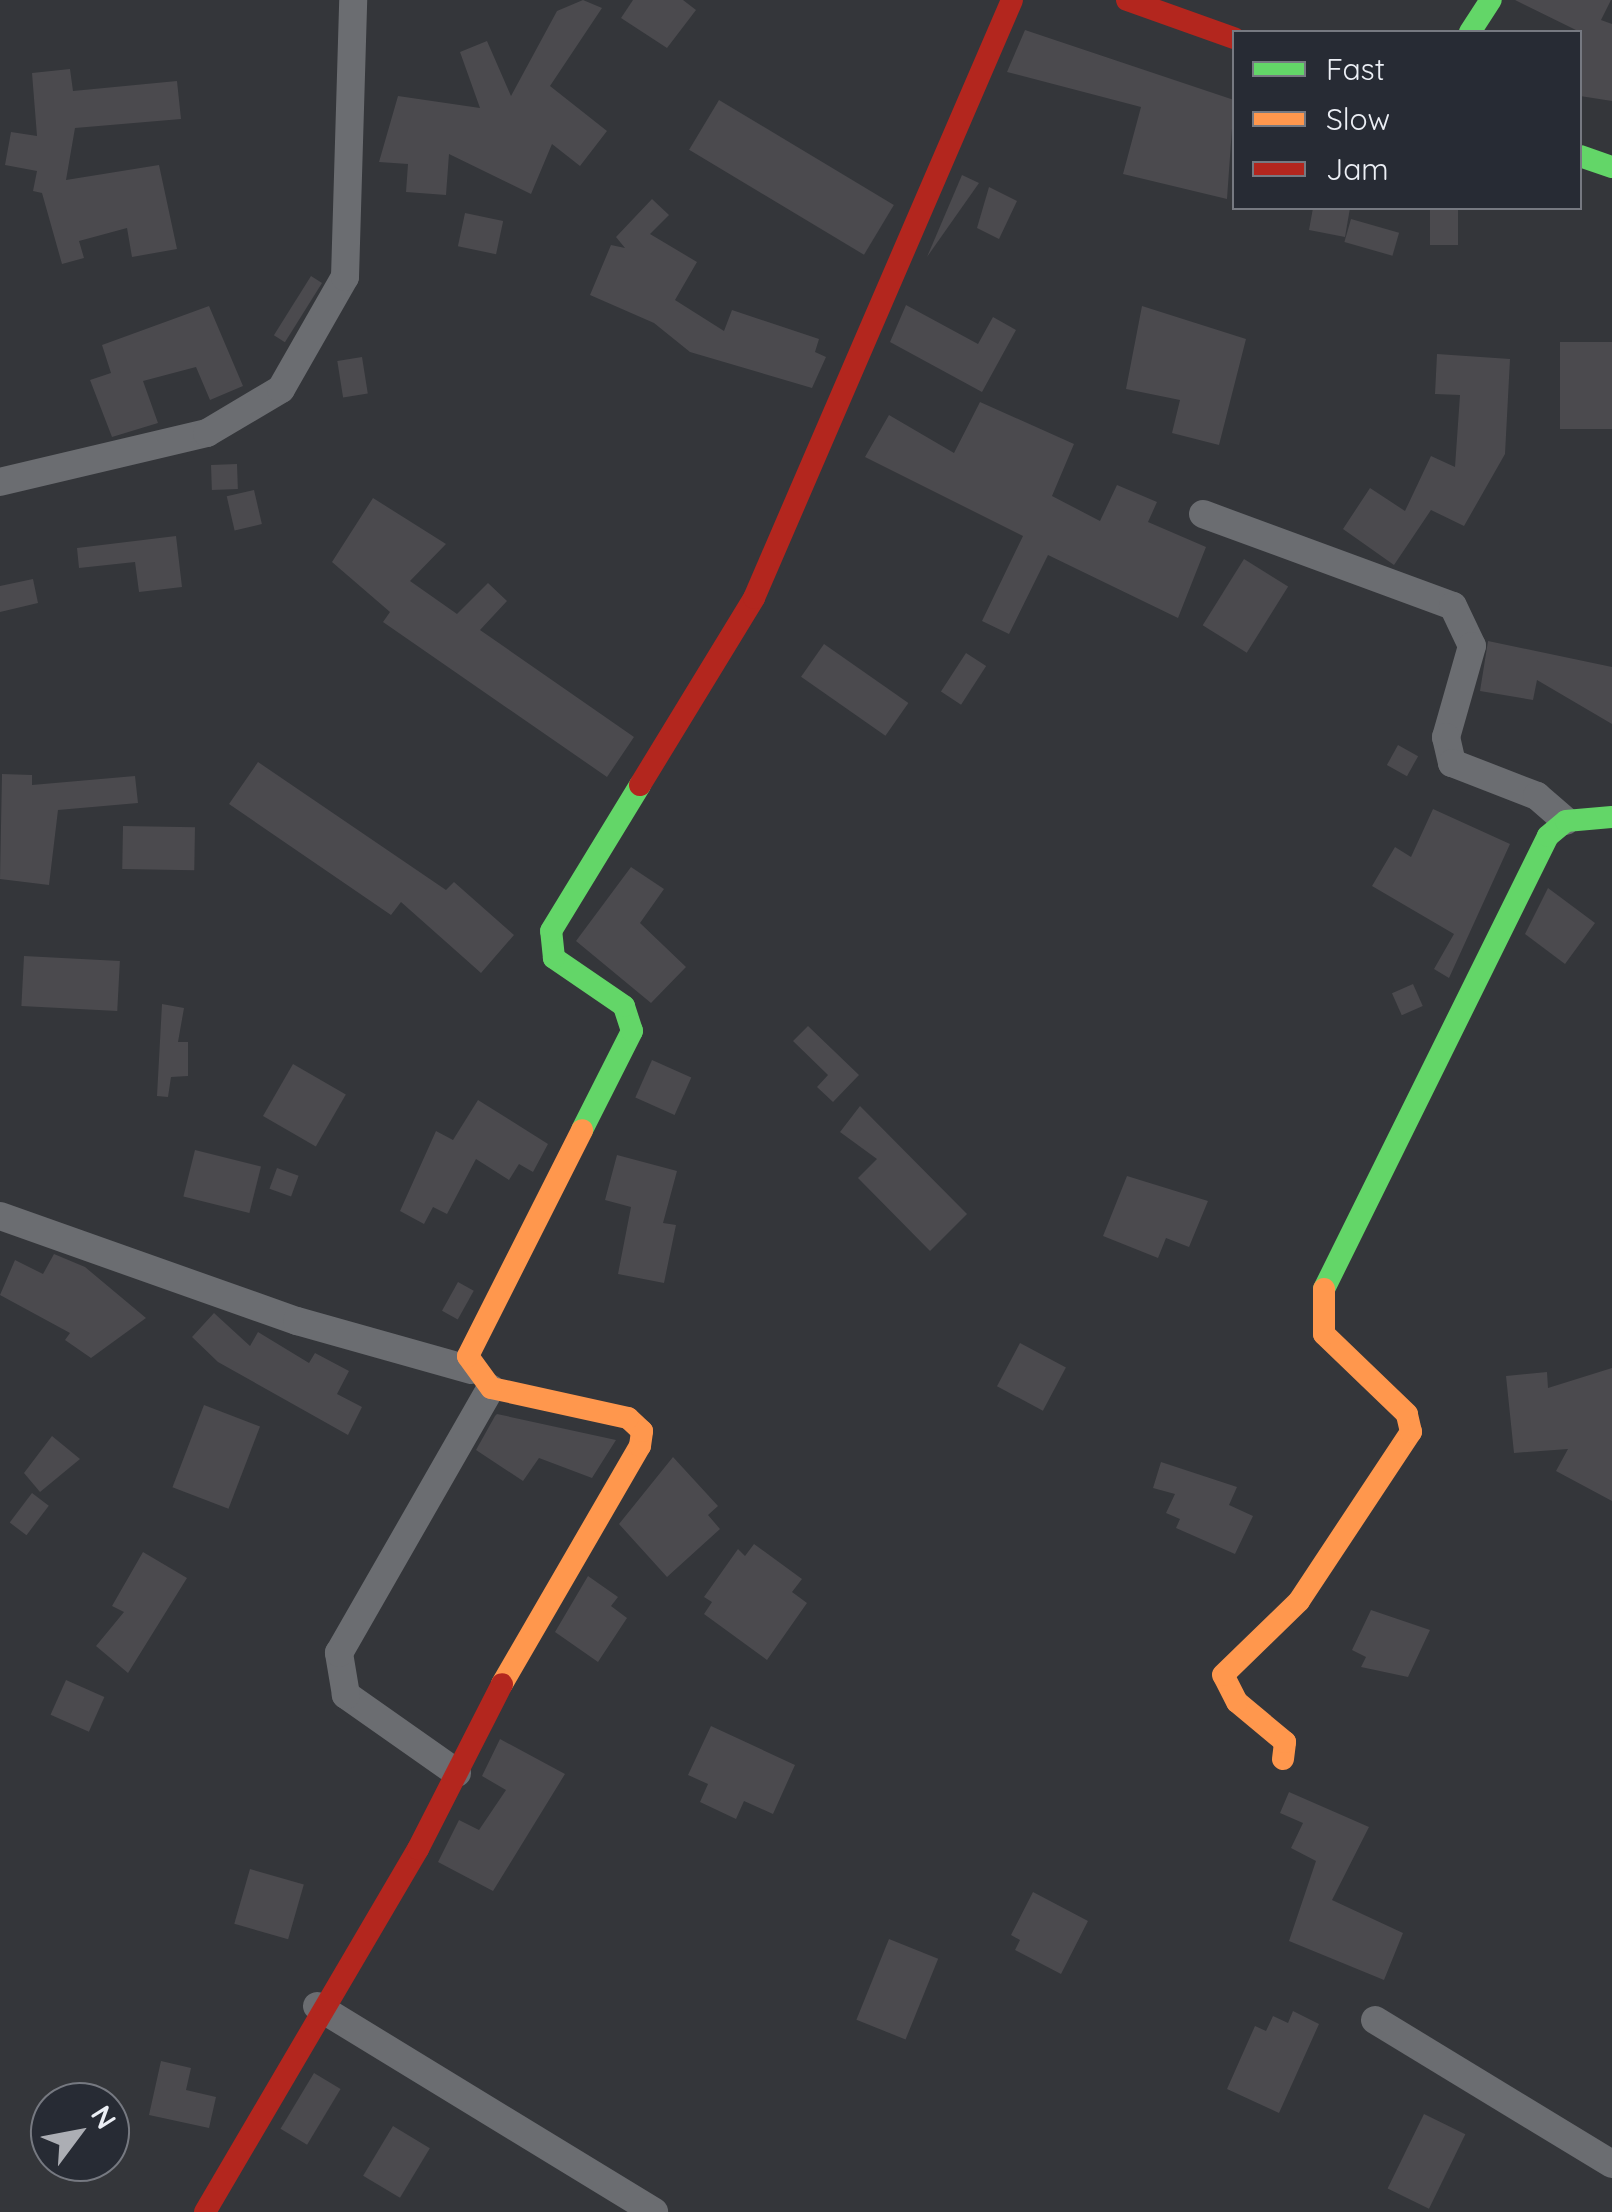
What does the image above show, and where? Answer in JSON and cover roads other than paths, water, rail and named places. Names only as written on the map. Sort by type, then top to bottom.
[{"type":"street","points":[[0,482],[228,426],[282,389],[344,277],[357,92],[353,0]]},
{"type":"street","points":[[457,1773],[346,1695],[339,1653],[481,1379],[471,1343],[633,1023],[624,1006],[554,958],[551,930],[754,598],[1012,0]]},
{"type":"street","points":[[1127,0],[1159,5],[1232,37]]},
{"type":"street","points":[[1471,30],[1491,0]]},
{"type":"street","points":[[1582,157],[1612,167]]},
{"type":"street","points":[[1203,514],[1453,606],[1472,646],[1446,737],[1452,762],[1538,796],[1566,821]]},
{"type":"street","points":[[1283,1759],[1285,1742],[1237,1702],[1223,1675],[1299,1600],[1410,1432],[1407,1414],[1324,1334],[1324,1274],[1541,848],[1566,821],[1612,817]]},
{"type":"street","points":[[0,1216],[298,1321],[481,1379],[628,1418],[642,1438],[542,1603],[457,1773],[318,2006],[204,2212]]},
{"type":"street","points":[[318,2006],[648,2210]]},
{"type":"street","points":[[1375,2020],[1612,2164]]}]
